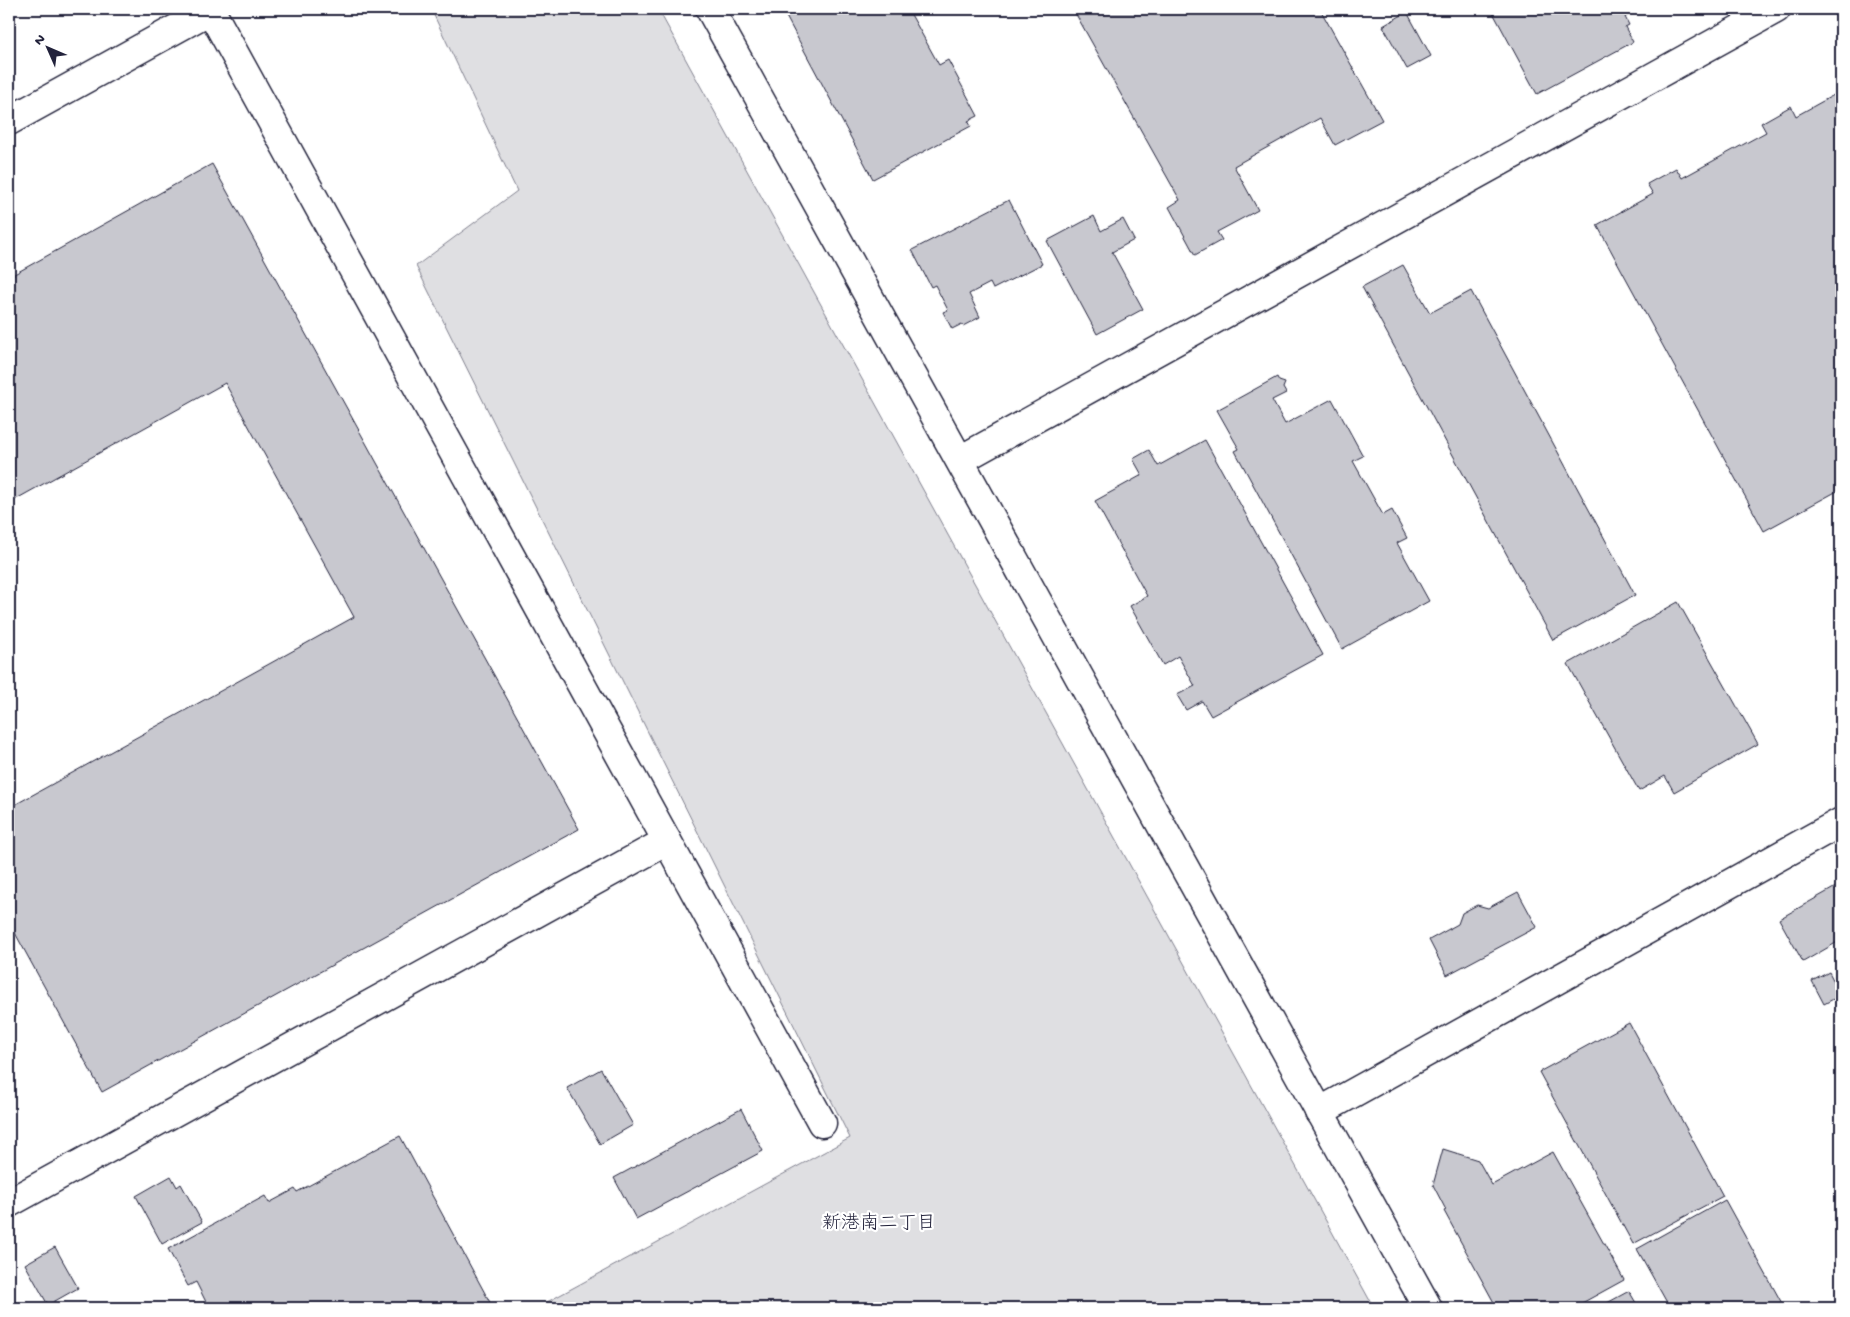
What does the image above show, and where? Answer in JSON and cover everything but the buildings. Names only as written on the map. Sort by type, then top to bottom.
[{"type":"street","points":[[9,120],[211,9],[822,1123]]},
{"type":"street","points":[[710,9],[1428,1308]]},
{"type":"street","points":[[960,460],[1776,9]]},
{"type":"street","points":[[1320,1112],[1841,822]]},
{"type":"street","points":[[9,1203],[667,841]]},
{"type":"shaded area","points":[[431,9],[658,9],[1374,1308],[536,1308],[850,1138],[416,266],[517,191]]},
{"type":"district","name":"新港南二丁目","points":[[879,1221]]}]
